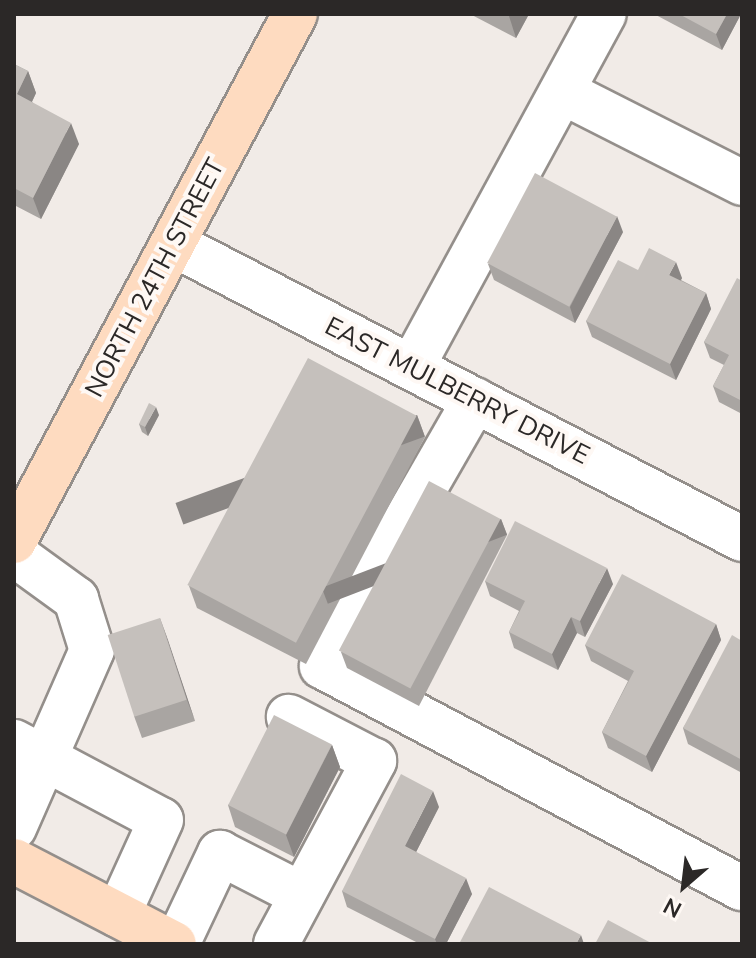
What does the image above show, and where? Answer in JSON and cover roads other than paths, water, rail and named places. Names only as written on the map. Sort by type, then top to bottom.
[{"type":"main road","name":"NORTH 24TH STREET","points":[[14,541],[295,14]]},
{"type":"main road","points":[[14,861],[167,942]]},
{"type":"street","points":[[412,367],[604,14]]},
{"type":"street","points":[[563,92],[742,183]]},
{"type":"street","name":"EAST MULBERRY DRIVE","points":[[173,244],[742,539]]},
{"type":"street","points":[[475,400],[322,666],[742,888]]},
{"type":"street","points":[[14,554],[76,599],[92,650],[31,752],[14,828]]},
{"type":"street","points":[[276,944],[374,761],[289,717]]},
{"type":"street","points":[[31,752],[161,820],[118,915]]},
{"type":"street","points":[[167,942],[220,853],[302,895]]}]
